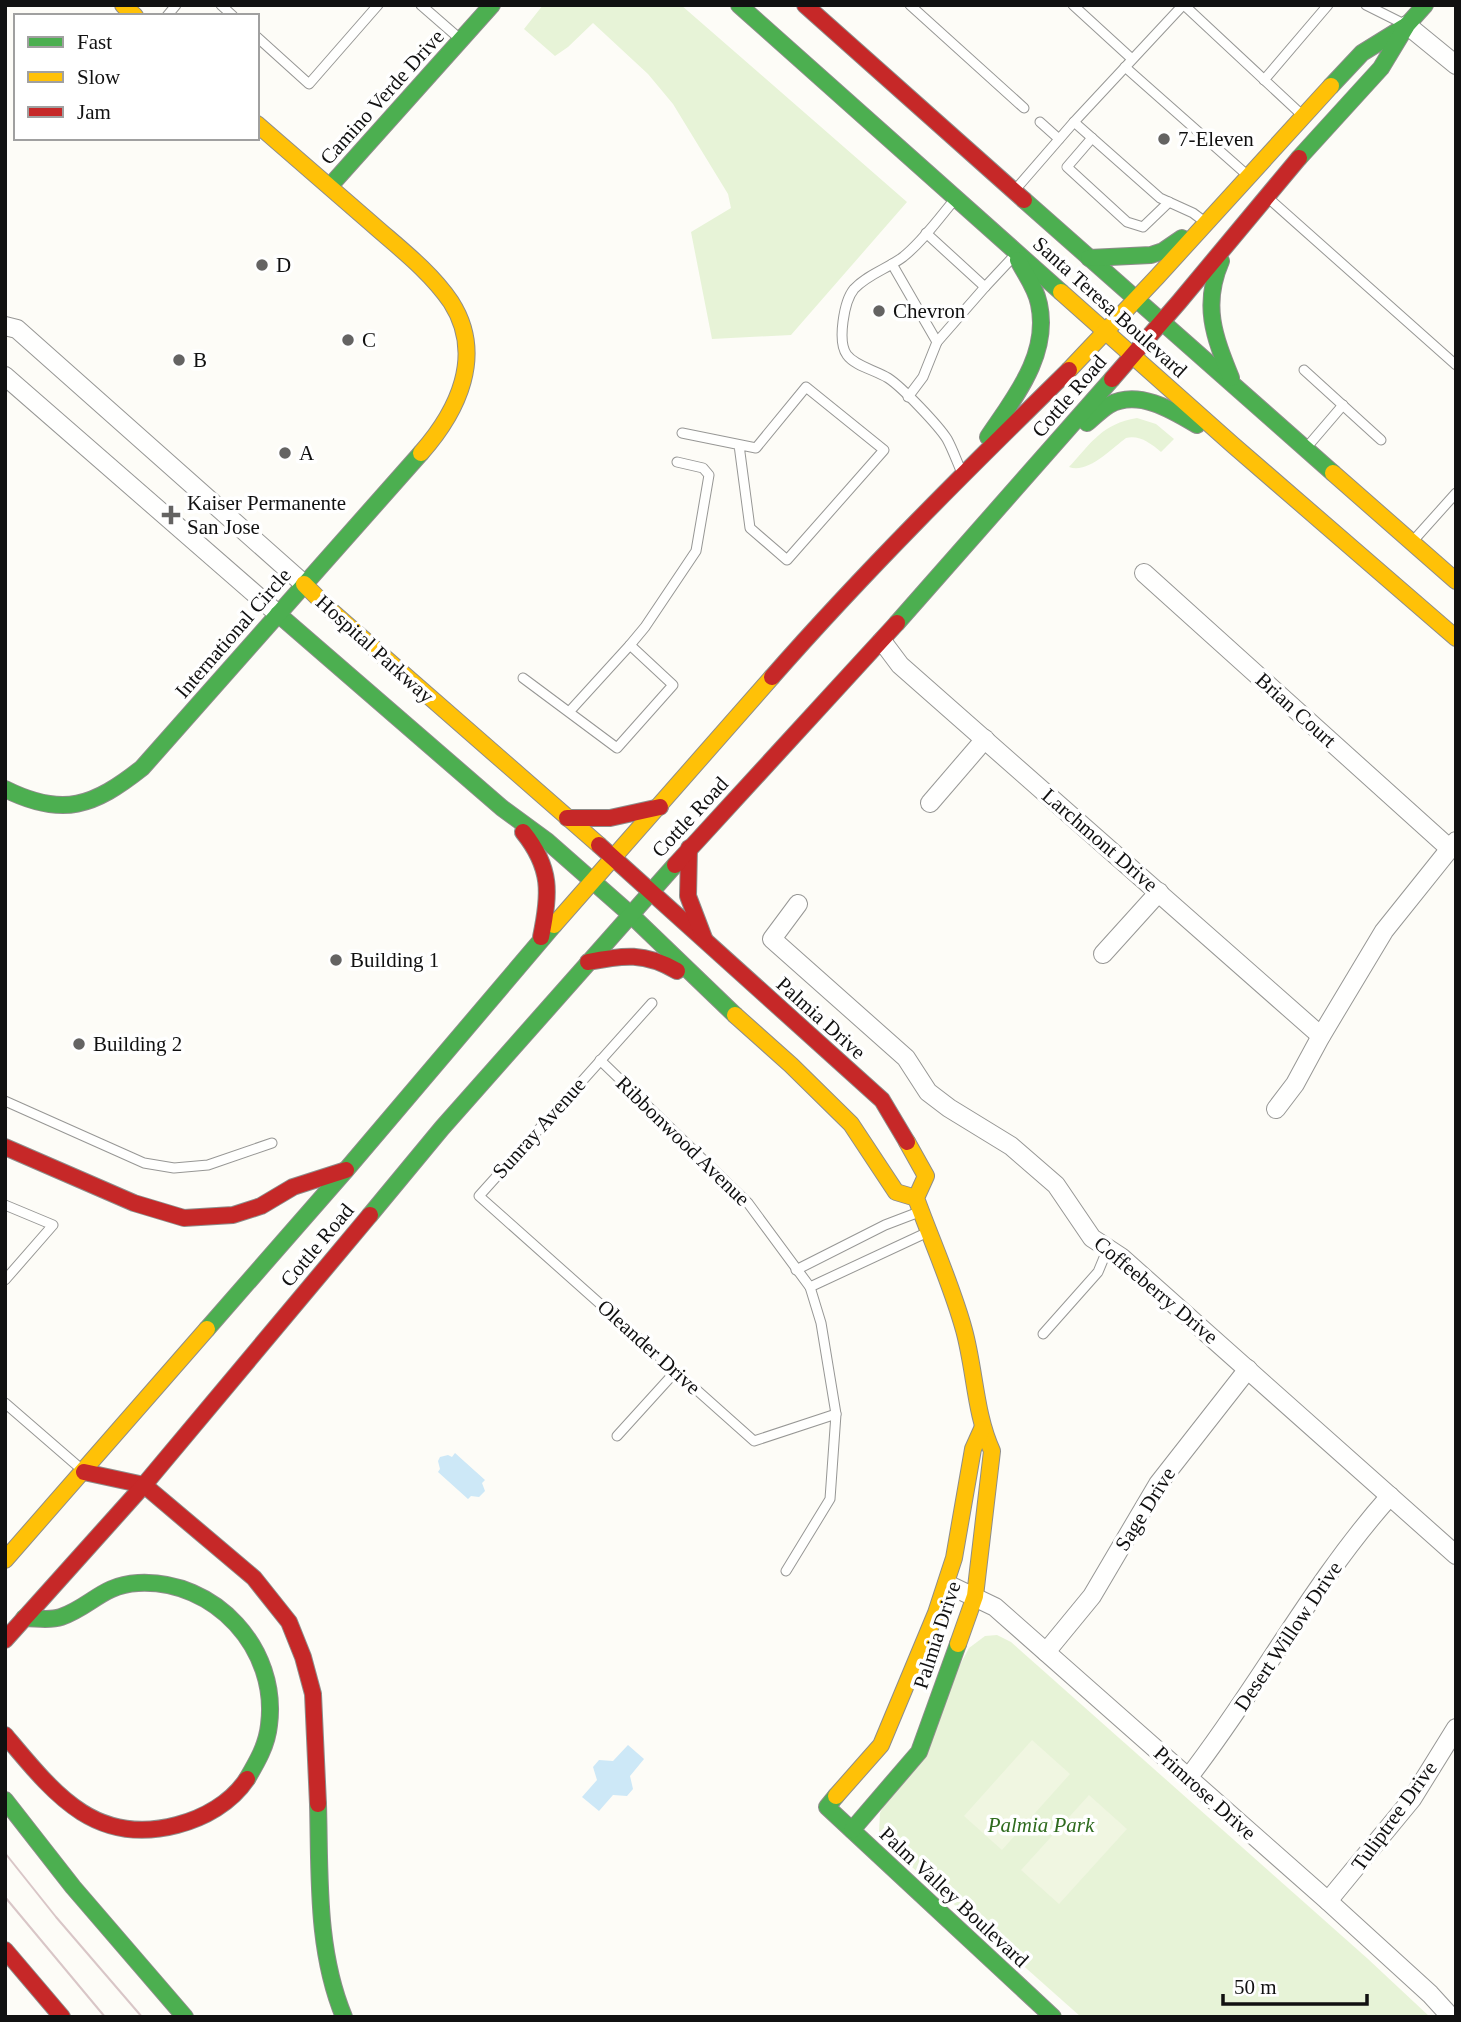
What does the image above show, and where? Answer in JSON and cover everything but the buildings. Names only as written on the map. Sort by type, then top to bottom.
[{"type":"main road","name":"Camino Verde Drive","points":[[330,186],[492,5]]},
{"type":"main road","name":"Santa Teresa Boulevard","points":[[739,5],[1012,250],[1456,638]]},
{"type":"main road","name":"Santa Teresa Boulevard","points":[[805,5],[1456,581]]},
{"type":"main road","name":"Cottle Road","points":[[5,1640],[144,1485],[442,1128],[649,892],[882,641],[1162,322],[1266,197],[1381,68],[1407,25],[1424,5]]},
{"type":"main road","name":"Cottle Road","points":[[5,1560],[346,1170],[541,940],[808,636],[965,472],[1136,300],[1247,175],[1362,53],[1407,25]]},
{"type":"main road","name":"International Circle","points":[[5,789],[30,800],[58,805],[86,803],[104,796],[142,768],[441,429],[454,407],[464,378],[465,342],[452,305],[432,279],[409,256],[259,126]]},
{"type":"main road","points":[[1089,258],[1151,255],[1163,251],[1205,222]]},
{"type":"main road","points":[[1228,245],[1212,277],[1209,309],[1214,338],[1233,384]]},
{"type":"main road","points":[[965,472],[1023,384],[1041,341],[1039,302],[1012,250]]},
{"type":"main road","points":[[1043,457],[1112,403],[1130,399],[1150,401],[1233,445]]},
{"type":"main road","name":"Hospital Parkway","points":[[304,584],[649,892]]},
{"type":"main road","name":"Hospital Parkway","points":[[278,614],[502,808],[547,841],[630,914]]},
{"type":"main road","points":[[567,818],[610,818],[660,807]]},
{"type":"main road","points":[[502,808],[530,839],[546,870],[549,888],[541,940]]},
{"type":"main road","points":[[689,848],[688,896],[707,944]]},
{"type":"main road","name":"Palmia Drive","points":[[649,892],[882,1100],[926,1176],[918,1205],[964,1329],[980,1406],[982,1429],[992,1451],[975,1596],[919,1752],[852,1830]]},
{"type":"main road","points":[[630,914],[851,1124],[896,1192],[918,1205]]},
{"type":"main road","points":[[588,962],[618,956],[640,955],[654,958],[704,987]]},
{"type":"main road","points":[[5,1147],[134,1203],[184,1219],[233,1215],[261,1206],[293,1187],[346,1170]]},
{"type":"main road","name":"Palmia Drive","points":[[827,1807],[881,1745],[947,1584],[974,1449],[982,1429]]},
{"type":"main road","points":[[84,1472],[144,1485],[254,1578],[289,1622],[303,1657],[313,1694],[321,1903],[326,1951],[335,1994],[344,2017]]},
{"type":"main road","points":[[5,1735],[58,1794],[76,1808],[107,1826],[142,1832],[188,1825],[212,1813],[245,1782],[258,1762],[268,1735],[272,1707],[262,1664],[231,1617],[198,1592],[175,1585],[130,1584],[107,1590],[59,1618],[24,1618]]},
{"type":"main road","points":[[5,1800],[73,1887],[185,2017]]},
{"type":"main road","name":"Palm Valley Boulevard","points":[[827,1807],[1053,2017]]},
{"type":"main road","points":[[8,1956],[62,2017]]},
{"type":"street","points":[[1407,25],[1456,65]]},
{"type":"street","name":"Hospital Parkway","points":[[5,326],[18,329],[304,584]]},
{"type":"street","name":"Hospital Parkway","points":[[5,376],[278,614]]},
{"type":"street","name":"Brian Court","points":[[1144,573],[1453,845]]},
{"type":"street","name":"Larchmont Drive","points":[[882,641],[900,665],[1321,1036]]},
{"type":"street","points":[[930,803],[985,739]]},
{"type":"street","points":[[1276,1110],[1295,1084],[1384,932],[1453,845]]},
{"type":"street","points":[[1103,954],[1159,892]]},
{"type":"street","name":"Coffeeberry Drive","points":[[798,904],[772,939],[906,1058],[929,1092],[949,1108],[1011,1146],[1056,1185],[1092,1238],[1121,1257],[1456,1555]]},
{"type":"street","name":"Sage Drive","points":[[1046,1652],[1092,1596],[1158,1484],[1248,1369]]},
{"type":"street","name":"Desert Willow Drive","points":[[1188,1778],[1216,1742],[1321,1585],[1390,1496]]},
{"type":"street","name":"Primrose Drive","points":[[947,1584],[995,1607],[1328,1901],[1430,1994],[1451,2017]]},
{"type":"street","name":"Tuliptree Drive","points":[[1328,1901],[1412,1799],[1456,1728]]},
{"type":"lane","points":[[259,39],[309,84],[378,5]]},
{"type":"lane","points":[[421,5],[462,40]]},
{"type":"lane","points":[[911,5],[1024,108]]},
{"type":"lane","points":[[1073,5],[1132,59]]},
{"type":"lane","points":[[1013,191],[1097,96],[1184,5],[1302,115]]},
{"type":"lane","points":[[1264,80],[1328,5]]},
{"type":"lane","points":[[1366,5],[1407,25]]},
{"type":"lane","points":[[1125,67],[1247,175]]},
{"type":"lane","points":[[1040,122],[1059,139]]},
{"type":"lane","points":[[1074,122],[1160,198],[1193,213],[1205,222]]},
{"type":"lane","points":[[1092,138],[1067,167],[1127,222],[1143,226],[1169,202]]},
{"type":"lane","points":[[1266,197],[1456,365]]},
{"type":"lane","points":[[956,198],[914,248],[864,279],[853,290],[846,302],[842,335],[843,348],[856,363],[889,379],[946,438],[965,472]]},
{"type":"lane","points":[[926,233],[985,287]]},
{"type":"lane","points":[[908,397],[923,377],[937,342],[985,287],[1012,250]]},
{"type":"lane","points":[[892,264],[937,342]]},
{"type":"lane","points":[[1304,370],[1381,440]]},
{"type":"lane","points":[[682,433],[739,444],[756,448],[806,387],[884,450],[787,560],[750,528],[739,444]]},
{"type":"lane","points":[[1306,448],[1343,405]]},
{"type":"lane","points":[[569,712],[645,627],[696,551],[709,475],[702,468],[677,462]]},
{"type":"lane","points":[[1412,543],[1456,493]]},
{"type":"lane","points":[[523,678],[617,748],[673,685],[630,645]]},
{"type":"lane","name":"Sunray Avenue","points":[[479,1196],[652,1003]]},
{"type":"lane","name":"Ribbonwood Avenue","points":[[600,1060],[748,1203],[810,1287],[821,1323],[836,1414],[830,1499],[786,1571]]},
{"type":"lane","points":[[5,1101],[144,1163],[174,1168],[208,1165],[272,1143]]},
{"type":"lane","name":"Oleander Drive","points":[[479,1196],[754,1441],[836,1414]]},
{"type":"lane","points":[[5,1205],[52,1225],[5,1280]]},
{"type":"lane","points":[[796,1270],[886,1225],[918,1205]]},
{"type":"lane","points":[[810,1287],[928,1232]]},
{"type":"lane","points":[[1043,1334],[1098,1272],[1108,1248]]},
{"type":"lane","points":[[617,1436],[676,1371]]},
{"type":"lane","points":[[5,1403],[84,1472]]},
{"type":"green space","points":[[543,5],[681,5],[907,202],[791,335],[712,339],[691,232],[731,208],[728,194],[673,104],[648,74],[593,23],[555,56],[524,29]]},
{"type":"green space","points":[[1137,418],[1156,424],[1174,439],[1161,452],[1140,439],[1126,438],[1091,464],[1069,467],[1091,442],[1106,430]]},
{"type":"green space","name":"Palmia Park","points":[[997,1635],[1011,1642],[1430,2017],[1081,2017],[886,1844],[879,1831],[880,1813],[969,1648],[985,1636]]},
{"type":"green space","points":[[1032,1740],[1070,1774],[1002,1850],[964,1816]]},
{"type":"green space","points":[[1089,1795],[1127,1829],[1059,1904],[1021,1870]]},
{"type":"water","points":[[455,1453],[485,1480],[482,1483],[485,1491],[479,1497],[471,1496],[468,1499],[438,1472],[440,1457],[452,1457]]},
{"type":"water","points":[[628,1745],[644,1759],[630,1776],[633,1789],[627,1796],[613,1795],[599,1811],[582,1797],[597,1780],[593,1767],[599,1760],[613,1761]]},
{"type":"tram line","points":[[5,1853],[142,2017]]},
{"type":"tram line","points":[[5,1897],[105,2017]]},
{"type":"traffic: fast","points":[[330,186],[492,5]]},
{"type":"traffic: fast","points":[[739,5],[1061,292]]},
{"type":"traffic: fast","points":[[1299,158],[1381,68],[1407,25],[1425,5]]},
{"type":"traffic: fast","points":[[1331,86],[1362,53],[1404,27]]},
{"type":"traffic: fast","points":[[1024,200],[1333,473]]},
{"type":"traffic: fast","points":[[1089,258],[1151,255],[1163,251],[1182,238]]},
{"type":"traffic: fast","points":[[988,437],[1027,375],[1039,341],[1041,323],[1038,298],[1018,260]]},
{"type":"traffic: fast","points":[[1221,261],[1212,292],[1212,320],[1231,378]]},
{"type":"traffic: fast","points":[[897,623],[1112,379]]},
{"type":"traffic: fast","points":[[1087,423],[1109,405],[1131,399],[1154,403],[1197,425]]},
{"type":"traffic: fast","points":[[5,789],[44,803],[77,804],[108,791],[142,768],[421,453]]},
{"type":"traffic: fast","points":[[278,614],[502,808],[547,841],[630,914],[735,1015]]},
{"type":"traffic: fast","points":[[370,1215],[442,1128],[675,865]]},
{"type":"traffic: fast","points":[[207,1329],[554,925]]},
{"type":"traffic: fast","points":[[24,1618],[61,1617],[115,1588],[138,1583],[166,1585],[192,1593],[216,1606],[236,1624],[252,1646],[264,1670],[269,1697],[266,1739],[247,1779]]},
{"type":"traffic: fast","points":[[852,1830],[919,1752],[958,1644]]},
{"type":"traffic: fast","points":[[836,1796],[827,1807],[1053,2017]]},
{"type":"traffic: fast","points":[[5,1800],[73,1887],[185,2017]]},
{"type":"traffic: fast","points":[[318,1804],[324,1939],[328,1965],[344,2017]]},
{"type":"traffic: slow","points":[[123,5],[133,14]]},
{"type":"traffic: slow","points":[[1069,370],[1331,86]]},
{"type":"traffic: slow","points":[[259,126],[424,270],[451,302],[461,322],[466,342],[463,382],[446,419],[421,453]]},
{"type":"traffic: slow","points":[[1061,292],[1456,638]]},
{"type":"traffic: slow","points":[[1333,473],[1456,581]]},
{"type":"traffic: slow","points":[[304,584],[599,845]]},
{"type":"traffic: slow","points":[[554,925],[772,677]]},
{"type":"traffic: slow","points":[[735,1015],[851,1124],[896,1192],[916,1198]]},
{"type":"traffic: slow","points":[[907,1142],[926,1176],[916,1198],[959,1314],[968,1345],[982,1422],[992,1451],[975,1596],[958,1644]]},
{"type":"traffic: slow","points":[[5,1560],[207,1329]]},
{"type":"traffic: slow","points":[[836,1796],[881,1745],[936,1613],[954,1558],[973,1449],[982,1429]]},
{"type":"traffic: jam","points":[[805,5],[1024,200]]},
{"type":"traffic: jam","points":[[1112,379],[1299,158]]},
{"type":"traffic: jam","points":[[772,677],[880,559],[1069,370]]},
{"type":"traffic: jam","points":[[675,865],[897,623]]},
{"type":"traffic: jam","points":[[567,818],[610,818],[660,807]]},
{"type":"traffic: jam","points":[[523,832],[544,870],[547,894],[541,937]]},
{"type":"traffic: jam","points":[[599,845],[882,1100],[907,1142]]},
{"type":"traffic: jam","points":[[689,848],[688,896],[704,938]]},
{"type":"traffic: jam","points":[[588,962],[612,958],[644,958],[677,971]]},
{"type":"traffic: jam","points":[[5,1147],[134,1203],[184,1218],[233,1215],[261,1206],[293,1187],[346,1170]]},
{"type":"traffic: jam","points":[[5,1640],[144,1485],[370,1215]]},
{"type":"traffic: jam","points":[[84,1472],[144,1485],[254,1578],[289,1622],[303,1657],[313,1694],[318,1804]]},
{"type":"traffic: jam","points":[[5,1735],[40,1776],[78,1810],[99,1821],[122,1828],[148,1830],[197,1818],[225,1802],[247,1779]]},
{"type":"traffic: jam","points":[[5,1950],[62,2017]]},
{"type":"place","name":"7-Eleven","points":[[1164,139]]},
{"type":"place","name":"D","points":[[262,265]]},
{"type":"place","name":"Chevron","points":[[879,311]]},
{"type":"place","name":"C","points":[[348,340]]},
{"type":"place","name":"B","points":[[179,360]]},
{"type":"place","name":"A","points":[[285,453]]},
{"type":"place","name":"Kaiser Permanente San Jose","points":[[171,515]]},
{"type":"place","name":"Building 1","points":[[336,960]]},
{"type":"place","name":"Building 2","points":[[79,1044]]}]
